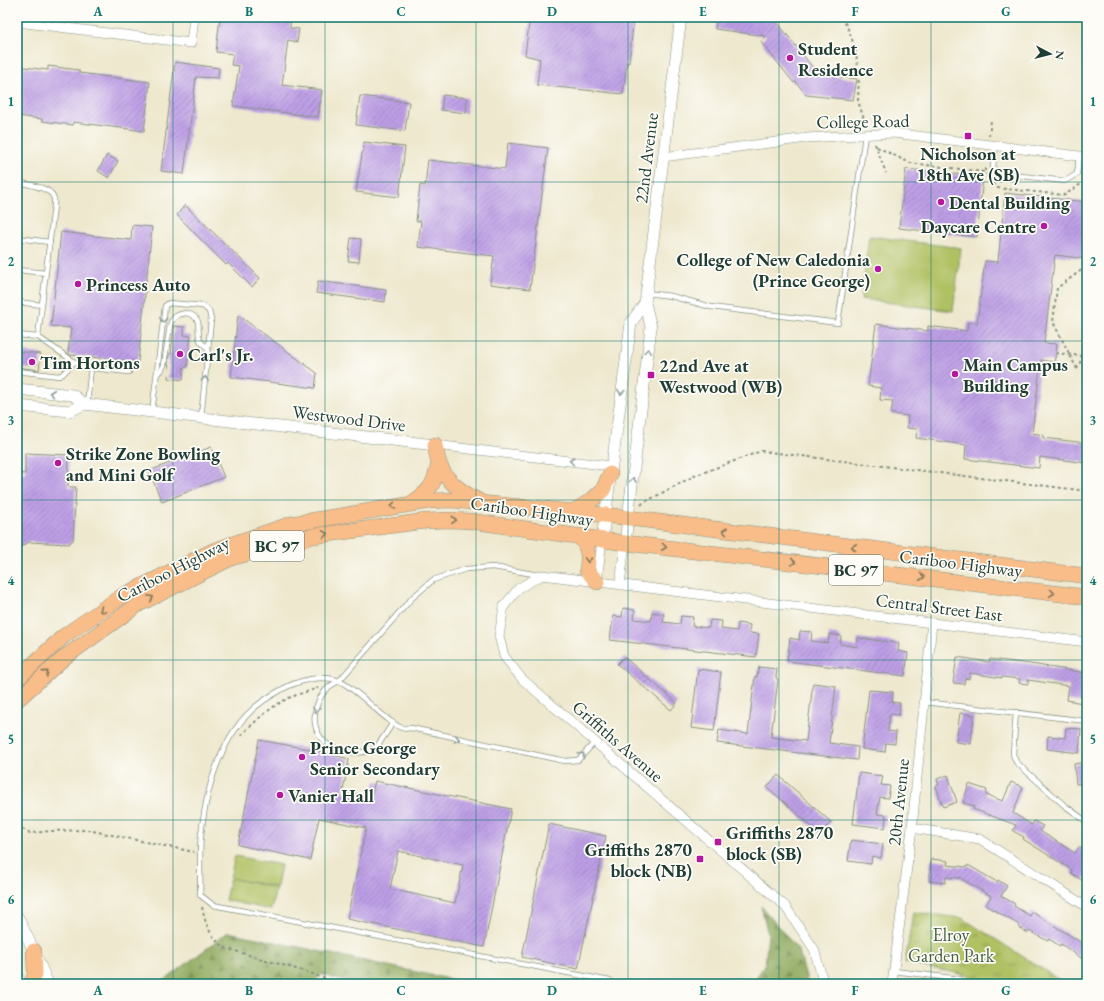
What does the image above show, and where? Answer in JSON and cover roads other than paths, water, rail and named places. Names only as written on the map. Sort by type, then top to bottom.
[{"type":"highway","points":[[412,502],[424,496],[431,488],[436,478],[439,464],[435,444]]},
{"type":"highway","points":[[439,464],[454,484],[465,494],[483,503]]},
{"type":"highway","points":[[571,513],[592,500],[603,490],[610,470]]},
{"type":"highway","name":"Cariboo Highway","points":[[17,679],[64,636],[122,596],[215,550],[291,524],[412,502],[451,500],[571,513],[605,515],[1087,576]]},
{"type":"highway","name":"Cariboo Highway","points":[[17,700],[65,657],[139,604],[230,558],[313,536],[426,520],[470,522],[626,543],[1087,597]]},
{"type":"highway","points":[[578,536],[587,549],[587,570],[597,582]]},
{"type":"highway","points":[[32,984],[35,974],[34,951]]},
{"type":"street","points":[[17,22],[191,43],[194,17]]},
{"type":"street","name":"22nd Avenue","points":[[620,585],[650,327],[646,298],[680,17]]},
{"type":"street","name":"College Road","points":[[663,156],[807,138],[893,133],[1083,156]]},
{"type":"street","name":"22nd Avenue","points":[[597,582],[610,470],[631,323],[646,298]]},
{"type":"street","name":"Westwood Drive","points":[[17,389],[73,395],[85,405]]},
{"type":"street","name":"Westwood Drive","points":[[17,406],[70,411],[85,405],[152,412],[435,444],[610,470]]},
{"type":"street","points":[[542,575],[620,585]]},
{"type":"street","name":"Griffiths Avenue","points":[[542,575],[519,588],[504,606],[499,636],[504,656],[522,679],[785,906],[814,949],[824,984]]},
{"type":"street","name":"Central Street East","points":[[620,585],[1087,642]]},
{"type":"street","name":"20th Avenue","points":[[892,984],[912,828],[932,623]]},
{"type":"street","points":[[912,828],[980,839],[1087,907]]},
{"type":"street","points":[[17,916],[48,984]]},
{"type":"street","points":[[17,976],[21,984]]},
{"type":"lane","points":[[646,298],[671,296],[711,307],[838,323],[867,134]]},
{"type":"lane","points":[[995,146],[993,167],[997,173],[1065,181],[1077,174],[1083,156]]},
{"type":"lane","points":[[17,182],[46,189],[51,192],[54,197],[38,337]]},
{"type":"lane","points":[[17,238],[50,242]]},
{"type":"lane","points":[[17,270],[46,273]]},
{"type":"lane","points":[[17,302],[42,305]]},
{"type":"lane","points":[[152,412],[165,306],[167,304],[203,306],[207,308],[211,320],[201,418]]},
{"type":"lane","points":[[157,374],[163,368],[170,324],[176,315],[187,313],[197,319],[199,322],[201,342],[208,349]]},
{"type":"lane","points":[[17,335],[38,337],[74,362],[83,366],[129,372]]},
{"type":"lane","points":[[17,371],[59,376],[63,374],[74,362]]},
{"type":"lane","points":[[85,405],[91,368]]},
{"type":"lane","points":[[393,723],[374,748],[367,751],[353,752],[339,749],[328,744],[321,738],[314,722],[316,706],[331,685],[339,681],[412,598],[433,580],[466,569],[493,567],[542,575]]},
{"type":"lane","points":[[595,742],[578,760],[565,762],[411,728],[401,728],[339,681],[319,679],[304,681],[287,686],[264,700],[251,712],[239,725],[223,752],[211,781],[204,813],[201,836],[200,895],[213,906],[610,981]]},
{"type":"lane","points":[[924,702],[1087,721]]},
{"type":"lane","points":[[1016,712],[1013,754],[1016,762],[1064,806],[1087,822]]},
{"type":"lane","points":[[894,972],[960,979],[960,984]]},
{"type":"place","name":"Student Residence","points":[[790,58]]},
{"type":"place","name":"Nicholson at 18th Ave (SB)","points":[[968,136]]},
{"type":"place","name":"Dental Building","points":[[941,202]]},
{"type":"place","name":"Daycare Centre","points":[[1044,226]]},
{"type":"place","name":"College of New Caledonia (Prince George)","points":[[878,269]]},
{"type":"place","name":"Princess Auto","points":[[78,284]]},
{"type":"place","name":"Carl's Jr.","points":[[180,354]]},
{"type":"place","name":"Tim Hortons","points":[[32,362]]},
{"type":"place","name":"Main Campus Building","points":[[955,374]]},
{"type":"place","name":"22nd Ave at Westwood (WB)","points":[[651,375]]},
{"type":"place","name":"Strike Zone Bowling and Mini Golf","points":[[58,463]]},
{"type":"place","name":"Prince George Senior Secondary","points":[[302,757]]},
{"type":"place","name":"Vanier Hall","points":[[280,795]]},
{"type":"place","name":"Griffiths 2870 block (SB)","points":[[718,842]]},
{"type":"place","name":"Griffiths 2870 block (NB)","points":[[700,859]]},
{"type":"park label","name":"Elroy Garden Park","points":[[951,944]]}]
